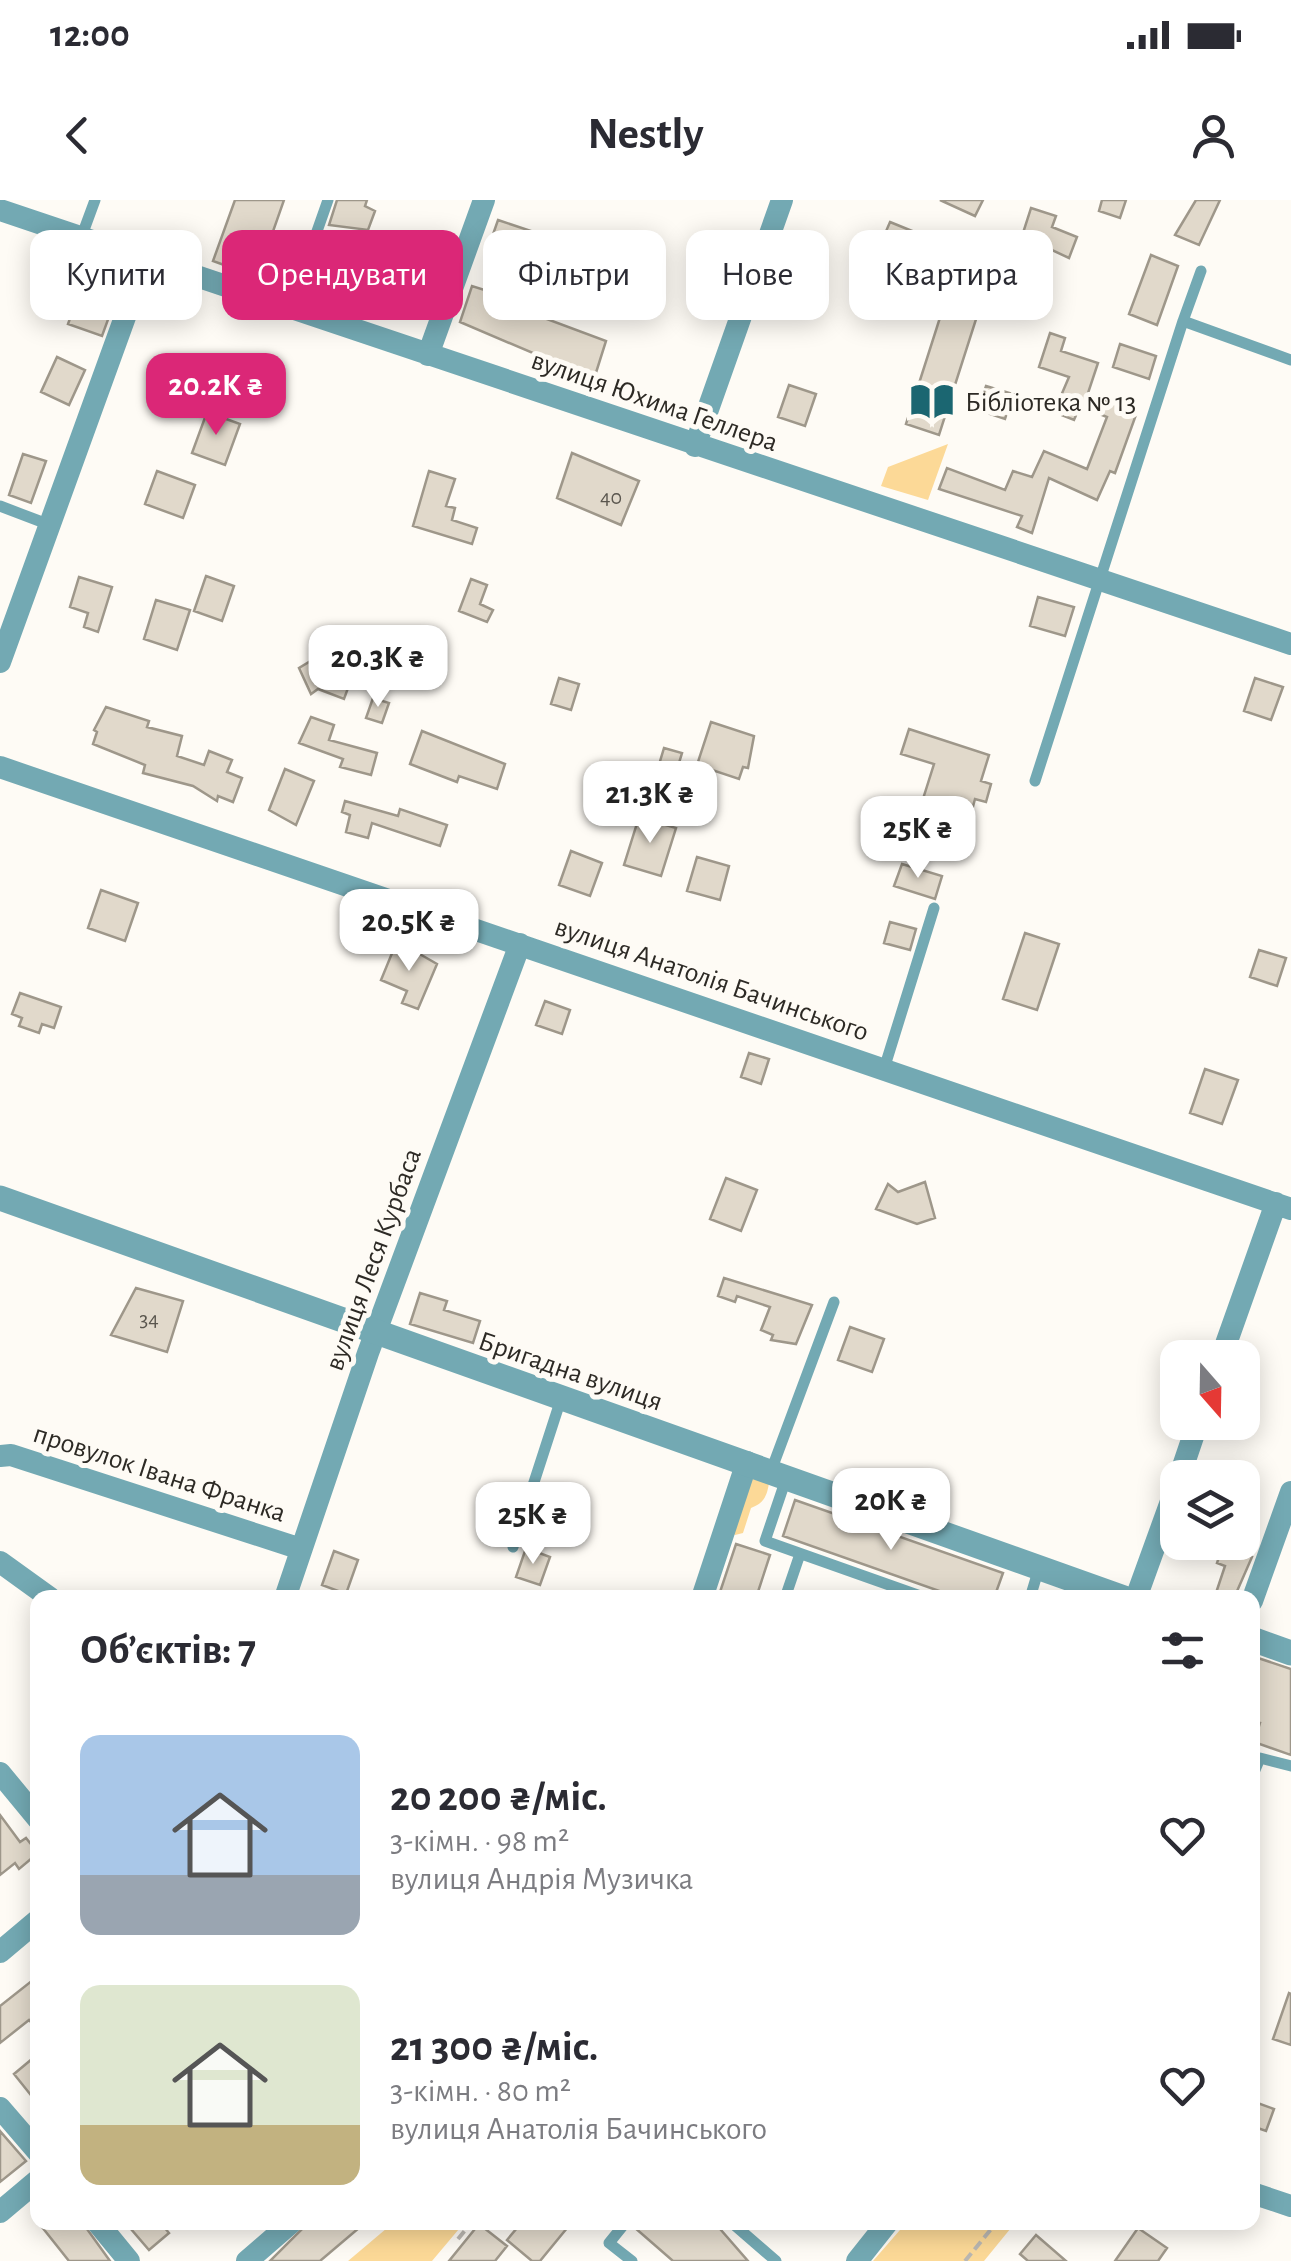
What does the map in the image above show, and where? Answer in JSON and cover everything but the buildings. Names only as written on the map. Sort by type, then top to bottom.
[{"type":"street","points":[[428,355],[484,200]]},
{"type":"street","points":[[695,446],[782,200]]},
{"type":"street","name":"вулиця Юхима Геллера","points":[[0,210],[58,230]]},
{"type":"street","points":[[0,662],[124,320]]},
{"type":"street","name":"вулиця Юхима Геллера","points":[[325,320],[1291,644]]},
{"type":"street","name":"вулиця Анатолія Бачинського","points":[[0,768],[1284,1206]]},
{"type":"street","name":"вулиця Леся Курбаса","points":[[288,1590],[375,1335],[520,944]]},
{"type":"street","name":"Бригадна вулиця","points":[[0,1198],[375,1335],[1101,1590]]},
{"type":"street","points":[[1229,1340],[1284,1206]]},
{"type":"street","name":"провулок Івана Франка","points":[[0,1456],[11,1456],[301,1549]]},
{"type":"street","points":[[706,1590],[768,1470]]},
{"type":"street","points":[[1256,1590],[1291,1492]]},
{"type":"street","points":[[1139,1590],[1160,1531]]},
{"type":"street","points":[[0,1562],[39,1590]]},
{"type":"street","points":[[1260,1642],[1291,1653]]},
{"type":"street","points":[[0,1774],[30,1810]]},
{"type":"street","points":[[0,1952],[30,1927]]},
{"type":"street","points":[[0,2108],[30,2143]]},
{"type":"street","points":[[0,2212],[30,2187]]},
{"type":"street","points":[[1260,2196],[1291,2206]]},
{"type":"street","points":[[104,2230],[129,2261]]},
{"type":"street","points":[[247,2261],[283,2230]]},
{"type":"street","points":[[857,2261],[882,2230]]},
{"type":"lane","points":[[84,230],[94,200]]},
{"type":"lane","points":[[317,230],[328,200]]},
{"type":"lane","points":[[1035,781],[1200,271]]},
{"type":"lane","points":[[1183,321],[1291,360]]},
{"type":"lane","points":[[0,506],[50,526]]},
{"type":"lane","points":[[884,1068],[934,908]]},
{"type":"lane","points":[[834,1302],[768,1470],[765,1542],[903,1590]]},
{"type":"lane","points":[[512,1547],[562,1399]]},
{"type":"lane","points":[[788,1590],[800,1554]]},
{"type":"lane","points":[[1032,1590],[1039,1568]]},
{"type":"lane","points":[[1260,1758],[1291,1766]]},
{"type":"lane","points":[[620,2230],[609,2243],[632,2261]]},
{"type":"lane","points":[[740,2230],[776,2261]]},
{"type":"path","points":[[458,2239],[465,2230]]},
{"type":"path","points":[[965,2261],[990,2230]]},
{"type":"shaded area","points":[[948,444],[928,500],[881,486],[888,467]]},
{"type":"shaded area","points":[[753,1478],[769,1483],[767,1492],[751,1508],[743,1533],[735,1535],[727,1528]]},
{"type":"shaded area","points":[[385,2230],[458,2230],[432,2261],[348,2261]]},
{"type":"shaded area","points":[[899,2230],[1009,2230],[984,2261],[873,2261]]},
{"type":"place","name":"Бібліотека № 13","points":[[932,401]]}]
